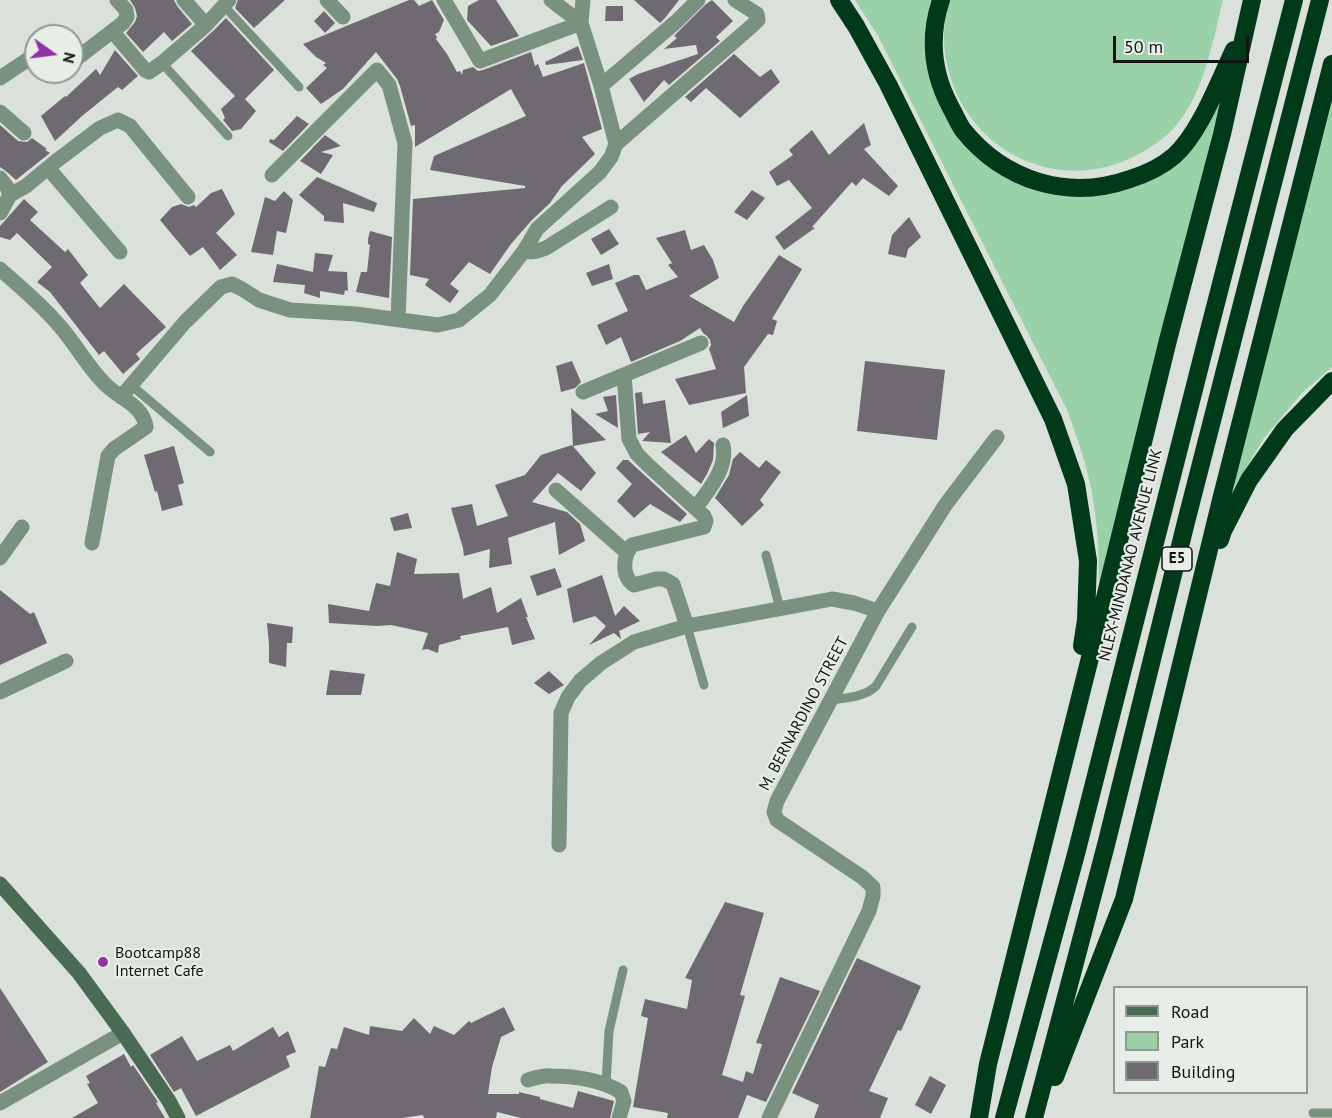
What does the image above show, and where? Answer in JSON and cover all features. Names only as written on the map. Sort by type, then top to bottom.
[{"type":"highway","points":[[839,0],[888,84],[1053,419],[1076,484],[1088,561],[1086,620],[1055,798]]},
{"type":"highway","points":[[941,0],[936,15],[933,40],[935,61],[947,100],[962,128],[978,147],[1007,168],[1044,184],[1083,189],[1115,184],[1149,172],[1174,156],[1192,136],[1245,26]]},
{"type":"highway","points":[[979,1118],[988,1064],[1168,340],[1222,134],[1252,0]]},
{"type":"highway","name":"NLEX-MINDANAO AVENUE LINK","points":[[1004,1118],[1076,854],[1294,0]]},
{"type":"highway","name":"E5","points":[[1034,1118],[1106,845],[1320,0]]},
{"type":"highway","points":[[1038,1118],[1124,899],[1221,500],[1332,64]]},
{"type":"highway","points":[[1190,630],[1223,531],[1250,480],[1285,429],[1332,381]]},
{"type":"main road","points":[[0,884],[79,973],[123,1033],[178,1118]]},
{"type":"street","points":[[84,53],[113,32],[127,17],[126,10],[117,0]]},
{"type":"street","points":[[184,0],[206,25]]},
{"type":"street","points":[[327,0],[344,17]]},
{"type":"street","points":[[444,0],[480,61],[581,23]]},
{"type":"street","points":[[551,0],[581,23]]},
{"type":"street","points":[[583,0],[581,23],[616,144]]},
{"type":"street","points":[[601,86],[698,0]]},
{"type":"street","points":[[126,391],[185,322],[221,287],[227,284],[242,289],[259,300],[290,310],[398,319],[438,325],[459,320],[490,295],[524,251],[537,229],[600,172],[611,157],[616,144],[758,20],[757,14],[735,0]]},
{"type":"street","points":[[113,32],[149,72],[206,25],[227,3]]},
{"type":"street","points":[[0,78],[24,62]]},
{"type":"street","points":[[273,174],[377,70],[388,85],[405,143],[398,319]]},
{"type":"street","points":[[0,112],[24,134]]},
{"type":"street","points":[[0,213],[10,195],[26,186],[100,128],[118,120],[130,126],[188,196]]},
{"type":"street","points":[[48,168],[120,252]]},
{"type":"street","points":[[0,178],[10,195]]},
{"type":"street","points":[[524,251],[530,252],[546,248],[611,207]]},
{"type":"street","points":[[0,269],[58,324],[106,386],[126,391],[145,418],[146,427],[114,449],[108,456],[92,543]]},
{"type":"street","points":[[583,392],[701,343]]},
{"type":"street","points":[[624,375],[629,439],[637,454],[696,508],[706,521],[704,527],[632,545],[626,552],[625,564],[629,582],[634,585],[664,579],[673,584],[687,626]]},
{"type":"street","name":"M. BERNARDINO STREET","points":[[770,1118],[869,911],[873,896],[873,886],[862,877],[777,820],[774,812],[777,801],[878,610],[946,504],[997,437]]},
{"type":"street","points":[[696,508],[720,470],[725,453],[723,445]]},
{"type":"street","points":[[556,490],[626,552]]},
{"type":"street","points":[[0,558],[22,527]]},
{"type":"street","points":[[559,845],[561,713],[568,697],[580,681],[601,663],[634,642],[687,626],[832,599],[878,610]]},
{"type":"street","points":[[0,692],[66,661]]},
{"type":"street","points":[[0,1103],[123,1033]]},
{"type":"street","points":[[528,1080],[549,1075],[606,1084],[621,1092],[624,1101],[619,1118]]},
{"type":"lane","points":[[227,3],[299,87]]},
{"type":"lane","points":[[162,63],[228,136]]},
{"type":"lane","points":[[126,391],[210,452]]},
{"type":"lane","points":[[766,555],[780,609]]},
{"type":"lane","points":[[687,626],[704,685]]},
{"type":"lane","points":[[831,700],[871,691],[912,627]]},
{"type":"lane","points":[[606,1084],[609,1031],[622,970]]},
{"type":"lane","points":[[1313,1113],[1332,1113]]},
{"type":"green space","points":[[855,0],[931,0],[924,48],[930,82],[937,100],[959,137],[973,153],[988,167],[1022,185],[1151,179],[1223,89],[1099,601],[1096,521],[1090,483],[1067,410],[878,36]]},
{"type":"green space","points":[[950,0],[1223,0],[1199,86],[1192,102],[1172,130],[1164,138],[1135,156],[1107,167],[1078,171],[1050,168],[1024,160],[1000,146],[979,127],[962,104],[947,67],[944,28]]},
{"type":"green space","points":[[1332,100],[1332,367],[1302,393],[1264,438],[1226,501],[1326,126]]},
{"type":"building","points":[[130,0],[174,0],[192,24],[172,41],[164,32],[143,52],[126,33],[137,16]]},
{"type":"building","points":[[238,0],[285,0],[254,28],[235,8]]},
{"type":"building","points":[[409,0],[414,0],[419,6],[432,0],[444,20],[439,32],[435,34],[436,39],[457,72],[460,71],[462,75],[463,70],[473,67],[478,71],[483,70],[531,52],[535,66],[538,64],[543,77],[584,63],[602,129],[582,137],[595,154],[531,221],[490,274],[469,262],[450,284],[459,291],[450,303],[425,285],[429,279],[410,275],[413,199],[525,188],[525,186],[430,170],[434,156],[526,116],[511,89],[415,147],[415,125],[411,126],[400,86],[376,52],[343,89],[321,104],[306,88],[327,68],[323,65],[326,63],[303,44]]},
{"type":"building","points":[[479,0],[496,0],[519,36],[491,46],[467,20],[468,6]]},
{"type":"building","points":[[634,0],[679,0],[660,23]]},
{"type":"building","points":[[712,0],[733,21],[716,37],[720,41],[669,85],[664,80],[644,102],[629,79],[698,54],[696,45],[664,49],[677,38],[674,36]]},
{"type":"building","points":[[606,6],[623,6],[623,21],[605,21]]},
{"type":"building","points":[[324,11],[335,23],[325,33],[314,21]]},
{"type":"building","points":[[226,18],[274,70],[245,99],[256,111],[241,129],[232,131],[223,120],[225,118],[221,109],[235,96],[191,51]]},
{"type":"building","points":[[578,46],[583,60],[546,65],[545,62]]},
{"type":"building","points":[[115,50],[138,76],[122,90],[118,87],[55,141],[41,116],[80,84],[84,84],[84,80],[96,69],[100,75]]},
{"type":"building","points":[[734,54],[760,77],[771,69],[780,82],[740,118],[706,88],[691,102],[685,97]]},
{"type":"building","points":[[297,116],[309,124],[283,151],[269,142],[270,139],[274,140]]},
{"type":"building","points":[[864,123],[871,145],[864,149],[898,186],[889,196],[863,178],[856,186],[852,182],[812,227],[815,228],[784,250],[775,237],[812,208],[789,180],[777,186],[769,172],[793,155],[789,150],[812,130],[829,155]]},
{"type":"building","points":[[0,125],[18,141],[27,142],[32,138],[50,153],[16,180],[0,167]]},
{"type":"building","points":[[325,135],[341,146],[321,152],[333,155],[321,174],[300,161]]},
{"type":"building","points":[[317,177],[377,203],[374,212],[343,203],[344,223],[324,221],[324,216],[299,195]]},
{"type":"building","points":[[222,189],[235,214],[216,233],[237,255],[220,270],[203,247],[190,256],[160,220],[172,207],[181,204],[196,207],[211,193]]},
{"type":"building","points":[[752,190],[765,198],[747,220],[734,212]]},
{"type":"building","points":[[284,191],[293,200],[286,233],[277,231],[273,255],[251,252],[265,197],[275,201]]},
{"type":"building","points":[[24,199],[38,212],[30,220],[65,252],[68,249],[88,275],[80,283],[100,308],[124,284],[166,327],[136,354],[140,359],[123,374],[104,351],[99,355],[50,292],[37,282],[52,267],[17,233],[10,240],[0,237],[0,226]]},
{"type":"building","points":[[909,217],[921,237],[908,249],[906,258],[888,254],[892,235]]},
{"type":"building","points":[[609,229],[619,244],[601,255],[591,239]]},
{"type":"building","points":[[685,230],[691,250],[704,245],[713,260],[719,278],[689,296],[734,322],[779,255],[802,269],[772,319],[777,321],[773,335],[768,334],[744,367],[746,393],[689,405],[675,379],[716,369],[709,349],[710,340],[700,328],[680,341],[631,362],[621,337],[606,345],[597,325],[628,311],[615,283],[639,275],[646,290],[678,277],[668,265],[672,263],[656,238]]},
{"type":"building","points":[[370,231],[392,237],[389,298],[356,292],[361,272],[367,272]]},
{"type":"building","points":[[315,253],[333,255],[328,271],[347,272],[348,291],[345,290],[344,295],[320,291],[320,298],[304,293],[305,285],[273,282],[277,264],[313,272]]},
{"type":"building","points":[[609,264],[613,279],[592,286],[586,273]]},
{"type":"building","points":[[572,361],[581,382],[575,388],[561,392],[556,366]]},
{"type":"building","points":[[865,361],[945,370],[937,440],[857,431]]},
{"type":"building","points":[[642,392],[643,404],[665,400],[671,443],[642,441],[650,432],[638,434],[635,393]]},
{"type":"building","points":[[616,395],[618,428],[595,414],[608,411],[603,397]]},
{"type":"building","points":[[747,395],[749,416],[723,428],[721,412]]},
{"type":"building","points":[[571,408],[589,424],[606,440],[573,446]]},
{"type":"building","points":[[686,435],[696,453],[709,439],[714,443],[713,460],[701,484],[661,452]]},
{"type":"building","points":[[572,445],[596,473],[581,491],[558,473],[532,502],[567,512],[580,524],[585,541],[559,555],[555,522],[508,538],[512,564],[489,568],[490,549],[464,556],[451,508],[472,504],[477,526],[508,516],[495,485],[525,475],[541,455]]},
{"type":"building","points":[[174,446],[184,483],[178,485],[183,505],[162,511],[144,455]]},
{"type":"building","points":[[740,452],[759,468],[766,460],[781,472],[760,500],[764,505],[742,526],[715,498],[729,475],[733,459]]},
{"type":"building","points":[[623,460],[628,460],[687,514],[680,522],[650,504],[634,518],[617,501],[632,484],[616,468]]},
{"type":"building","points":[[408,513],[412,528],[394,531],[390,518]]},
{"type":"building","points":[[397,552],[417,559],[414,574],[459,573],[463,599],[491,587],[497,613],[521,598],[535,639],[512,645],[508,627],[460,636],[461,639],[439,645],[438,653],[427,649],[422,650],[428,633],[391,625],[329,623],[328,604],[369,611],[376,583],[390,586]]},
{"type":"building","points":[[555,568],[562,587],[537,596],[530,576]]},
{"type":"building","points":[[602,575],[615,616],[624,606],[640,621],[619,631],[621,639],[614,633],[589,645],[606,626],[595,616],[573,623],[567,589]]},
{"type":"building","points":[[0,590],[30,614],[34,612],[47,643],[0,665]]},
{"type":"building","points":[[267,623],[293,627],[292,643],[287,643],[286,667],[269,663]]},
{"type":"building","points":[[330,670],[365,674],[361,695],[326,695]]},
{"type":"building","points":[[549,671],[564,685],[549,694],[534,683]]},
{"type":"building","points":[[725,902],[764,913],[740,995],[745,996],[722,1075],[743,1082],[746,1071],[753,1074],[762,1044],[756,1043],[780,977],[820,991],[766,1102],[747,1095],[738,1118],[667,1118],[668,1113],[633,1107],[648,1018],[641,1016],[645,999],[687,1009],[692,980],[685,978]]},
{"type":"building","points":[[857,958],[921,986],[901,1031],[898,1030],[869,1091],[888,1098],[880,1118],[814,1118],[819,1105],[792,1093]]},
{"type":"building","points":[[0,988],[48,1062],[0,1092]]},
{"type":"building","points":[[504,1007],[515,1030],[501,1037],[492,1067],[488,1094],[519,1094],[519,1092],[573,1108],[578,1091],[614,1101],[610,1118],[521,1118],[497,1112],[496,1118],[424,1118],[423,1115],[402,1118],[310,1118],[319,1066],[325,1067],[331,1048],[337,1049],[344,1027],[369,1035],[370,1026],[402,1031],[414,1018],[430,1034],[434,1026],[454,1035],[469,1021],[471,1023]]},
{"type":"building","points":[[273,1027],[279,1037],[288,1031],[296,1052],[286,1056],[290,1067],[196,1116],[181,1088],[174,1092],[150,1055],[182,1036],[197,1061],[230,1045],[233,1051]]},
{"type":"building","points":[[124,1054],[131,1067],[133,1065],[158,1102],[156,1103],[165,1118],[72,1118],[98,1103],[87,1084],[90,1083],[86,1076]]},
{"type":"building","points":[[930,1076],[946,1085],[931,1114],[915,1105]]},
{"type":"place","name":"Bootcamp88 Internet Cafe","points":[[103,962]]}]
